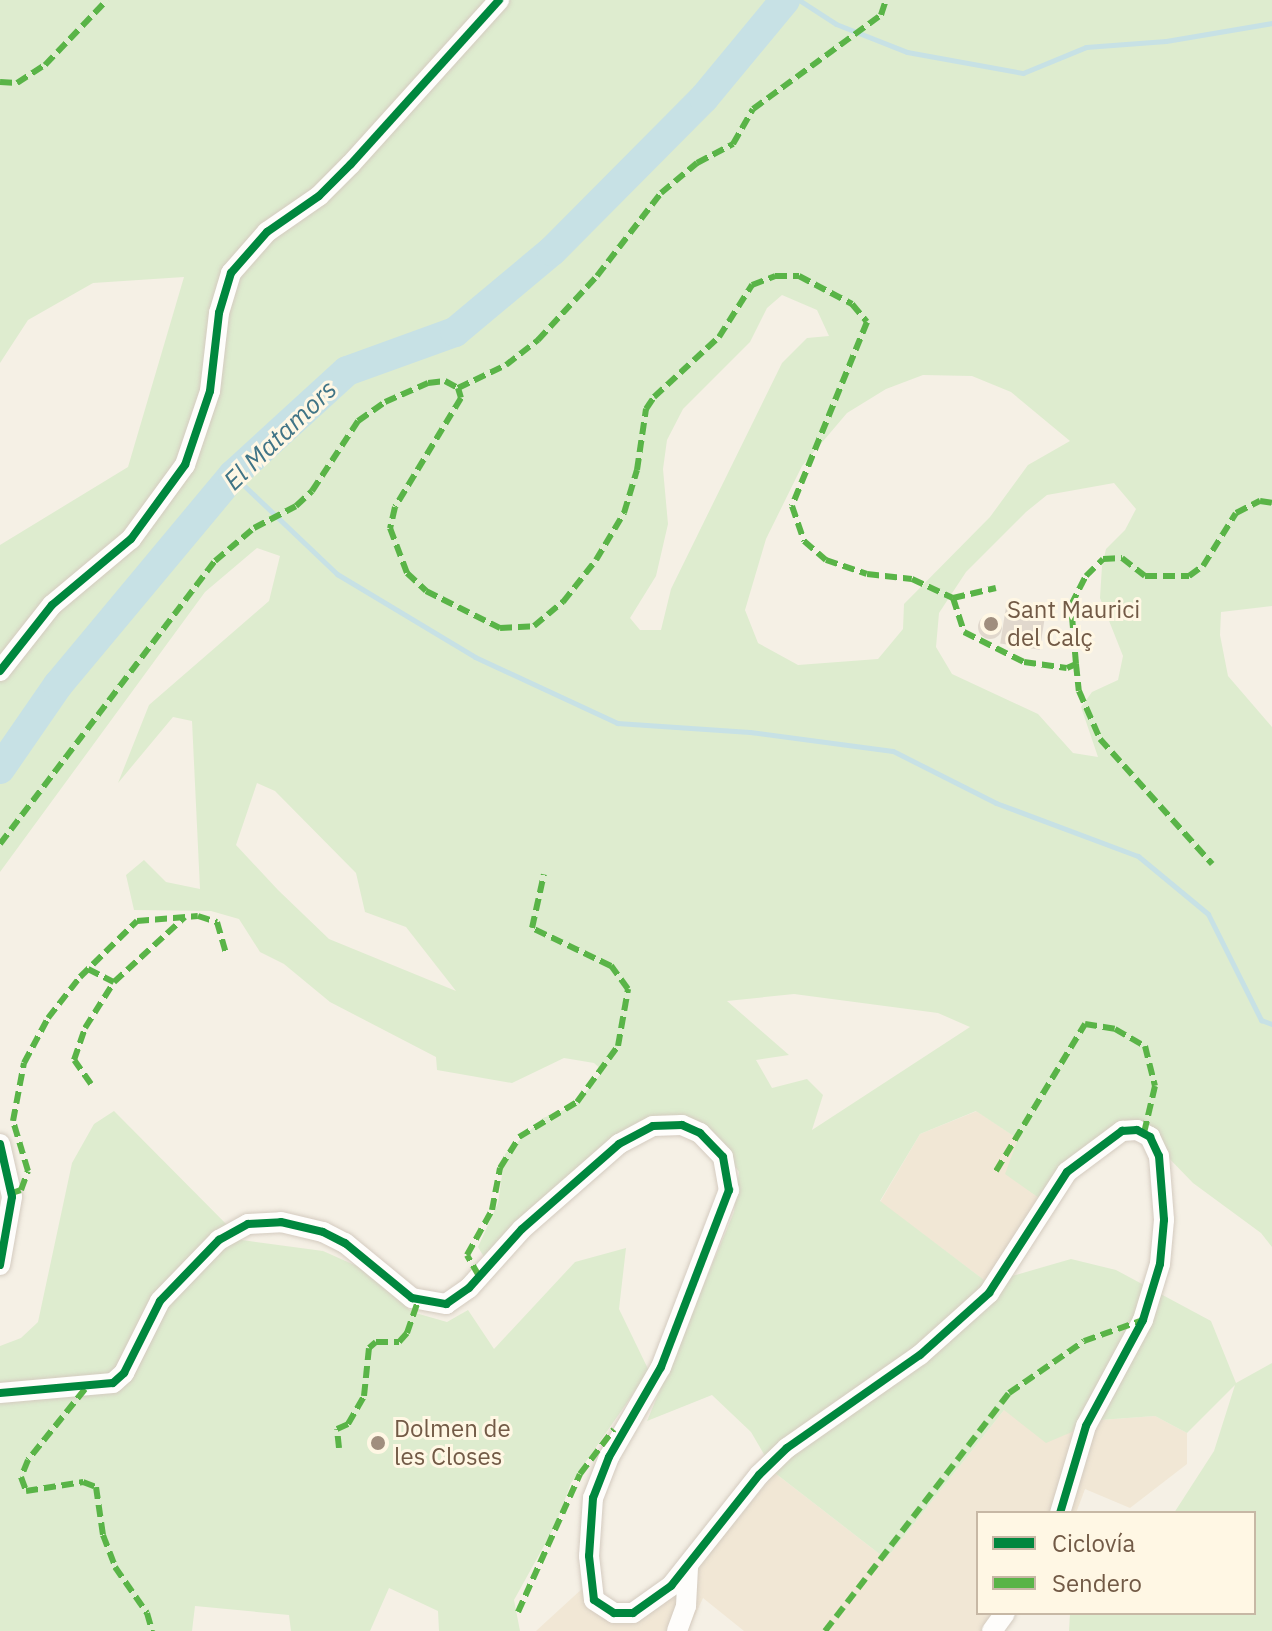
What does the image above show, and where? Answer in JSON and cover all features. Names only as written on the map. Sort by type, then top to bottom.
[{"type":"street","points":[[0,671],[52,605],[131,539],[185,465],[210,391],[219,313],[231,273],[267,232],[319,196],[351,164],[499,0]]},
{"type":"street","points":[[0,1393],[88,1389],[119,1379],[160,1301],[219,1240],[248,1224],[281,1222],[323,1232],[345,1243],[412,1298],[430,1305],[446,1304],[469,1288],[522,1229],[619,1144],[653,1126],[682,1125],[709,1140],[723,1157],[729,1190],[661,1367],[596,1487],[590,1534],[591,1589],[599,1606],[633,1613],[654,1602],[688,1567],[751,1484],[787,1448],[920,1355],[989,1293],[1067,1172],[1122,1131],[1137,1130],[1150,1137],[1159,1156],[1164,1220],[1160,1264],[1143,1320],[1086,1426],[1061,1511]]},
{"type":"street","points":[[0,1144],[12,1197],[0,1265]]},
{"type":"street","points":[[677,1631],[686,1606],[688,1567]]},
{"type":"shaded area","points":[[977,1111],[1018,1139],[1039,1198],[988,1283],[880,1202],[920,1134]]},
{"type":"shaded area","points":[[1004,1410],[1100,1420],[1155,1416],[1187,1433],[1187,1464],[1130,1508],[1085,1489],[1077,1511],[976,1511],[976,1615],[1014,1615],[1002,1631],[744,1631],[703,1598],[688,1631],[536,1631],[596,1576],[601,1593],[613,1602],[635,1604],[658,1591],[712,1550],[775,1473],[886,1559]]},
{"type":"green space","points":[[0,0],[1272,0],[1272,606],[1221,612],[1220,635],[1228,676],[1272,727],[1272,1247],[1261,1233],[1193,1183],[1132,1120],[1084,1147],[1039,1198],[1005,1174],[1018,1139],[976,1111],[920,1134],[880,1201],[988,1283],[1071,1259],[1116,1270],[1211,1321],[1236,1383],[1272,1363],[1272,1631],[1069,1631],[1070,1615],[1256,1615],[1256,1511],[1175,1511],[1214,1451],[1235,1385],[1187,1433],[1155,1416],[1100,1420],[1046,1443],[1004,1410],[886,1559],[775,1473],[751,1432],[712,1395],[647,1421],[734,1212],[739,1172],[717,1139],[631,1128],[484,1257],[478,1247],[498,1203],[505,1154],[543,1118],[573,1107],[603,1071],[594,1063],[564,1058],[512,1083],[437,1070],[436,1057],[330,1002],[284,964],[260,952],[239,919],[211,911],[134,910],[126,875],[144,860],[166,882],[200,889],[192,721],[173,717],[118,783],[149,705],[269,601],[280,556],[257,548],[205,592],[0,872],[0,545],[128,467],[184,277],[93,283],[28,320],[0,363]],"holes":[[[782,295],[817,310],[829,336],[807,338],[782,363],[671,589],[661,630],[640,630],[630,618],[656,576],[668,524],[663,469],[667,440],[683,409],[750,342],[767,308]],[[923,375],[972,376],[1011,392],[1070,441],[1028,465],[990,517],[904,604],[903,629],[878,659],[798,665],[758,643],[745,610],[766,539],[802,466],[847,413],[886,389]],[[1114,483],[1136,509],[1125,530],[1106,549],[1102,566],[1100,598],[1123,656],[1118,680],[1092,692],[1081,707],[1098,757],[1073,753],[1038,714],[952,674],[936,647],[939,613],[966,572],[1026,512],[1047,495]],[[257,783],[275,791],[356,873],[365,912],[406,927],[456,991],[329,939],[236,845]],[[794,994],[938,1013],[970,1027],[812,1130],[823,1095],[807,1079],[772,1088],[756,1060],[789,1055],[727,1001]]]},
{"type":"green space","points":[[114,1111],[242,1240],[323,1251],[368,1271],[412,1312],[447,1322],[468,1310],[494,1349],[575,1262],[626,1248],[619,1309],[649,1371],[571,1483],[555,1526],[514,1600],[520,1631],[439,1631],[438,1611],[389,1588],[370,1631],[291,1631],[289,1615],[195,1606],[192,1631],[0,1631],[0,1346],[21,1338],[38,1322],[72,1163],[94,1124]]},
{"type":"building","points":[[1006,607],[1046,613],[1040,650],[1000,644]]},
{"type":"building","name":"Sant Maurici del Calç","points":[[990,615],[998,619],[1002,627],[998,635],[990,639],[982,635],[978,627],[982,619]]},
{"type":"waterway","name":"El Matamors","points":[[0,769],[58,685],[233,475],[347,371],[455,332],[552,251],[704,98],[785,0]]},
{"type":"waterway","points":[[799,0],[836,24],[907,52],[1023,73],[1086,47],[1166,41],[1272,23]]},
{"type":"waterway","points":[[233,475],[337,574],[475,657],[617,723],[750,732],[893,751],[996,803],[1138,856],[1208,914],[1261,1020],[1272,1024]]},
{"type":"marked path","points":[[0,82],[17,83],[45,65],[107,0]]},
{"type":"marked path","points":[[458,388],[506,365],[538,340],[597,276],[661,193],[697,163],[733,144],[753,109],[881,15],[886,0]]},
{"type":"marked path","points":[[0,844],[215,561],[254,528],[296,506],[312,491],[358,421],[385,402],[428,383],[445,381],[458,388],[461,398],[395,507],[390,528],[407,573],[426,591],[500,628],[534,626],[563,602],[596,560],[624,513],[637,470],[646,409],[654,397],[719,337],[752,285],[775,276],[799,276],[852,304],[867,322],[792,506],[804,541],[826,560],[867,574],[912,579],[953,598],[996,588]]},
{"type":"marked path","points":[[953,598],[964,632],[1024,662],[1067,668],[1076,664],[1071,605],[1086,576],[1103,559],[1122,558],[1145,576],[1189,576],[1203,566],[1236,513],[1260,501],[1272,503]]},
{"type":"marked path","points":[[1076,664],[1079,691],[1100,739],[1212,864]]},
{"type":"marked path","points":[[479,1276],[467,1255],[492,1210],[500,1168],[519,1137],[577,1102],[618,1046],[628,989],[611,966],[532,928],[544,874]]},
{"type":"marked path","points":[[12,1193],[21,1190],[28,1171],[13,1121],[24,1063],[48,1018],[80,977],[137,921],[198,916],[217,922],[226,954]]},
{"type":"marked path","points":[[88,969],[114,982],[185,917]]},
{"type":"marked path","points":[[91,1084],[74,1060],[85,1028],[114,982]]},
{"type":"marked path","points":[[996,1171],[1085,1024],[1115,1029],[1145,1046],[1155,1086],[1144,1133]]},
{"type":"marked path","points":[[339,1448],[337,1429],[348,1424],[364,1396],[369,1348],[376,1342],[399,1342],[407,1333],[418,1301]]},
{"type":"marked path","points":[[825,1631],[1009,1393],[1084,1341],[1143,1320]]},
{"type":"marked path","points":[[85,1389],[28,1460],[21,1477],[26,1491],[83,1482],[96,1487],[103,1535],[115,1567],[147,1613],[152,1631]]},
{"type":"marked path","points":[[518,1612],[580,1474],[614,1429]]},
{"type":"cycle path","points":[[0,671],[52,605],[131,539],[185,465],[210,391],[219,313],[231,273],[267,232],[319,196],[351,164],[499,0]]},
{"type":"cycle path","points":[[0,1393],[113,1383],[124,1373],[160,1301],[219,1240],[248,1224],[281,1222],[323,1232],[345,1243],[412,1298],[446,1304],[469,1288],[522,1229],[619,1144],[653,1126],[682,1125],[700,1133],[723,1157],[729,1190],[661,1367],[609,1457],[593,1498],[589,1556],[594,1600],[614,1613],[633,1613],[671,1586],[759,1475],[787,1448],[920,1355],[989,1293],[1067,1172],[1122,1131],[1137,1130],[1150,1137],[1159,1156],[1164,1220],[1160,1264],[1143,1320],[1086,1426],[1061,1511]]},
{"type":"cycle path","points":[[0,1144],[12,1197],[0,1265]]},
{"type":"place","name":"Sant Maurici del Calç","points":[[991,624]]},
{"type":"place","name":"Dolmen de les Closes","points":[[378,1443]]}]
